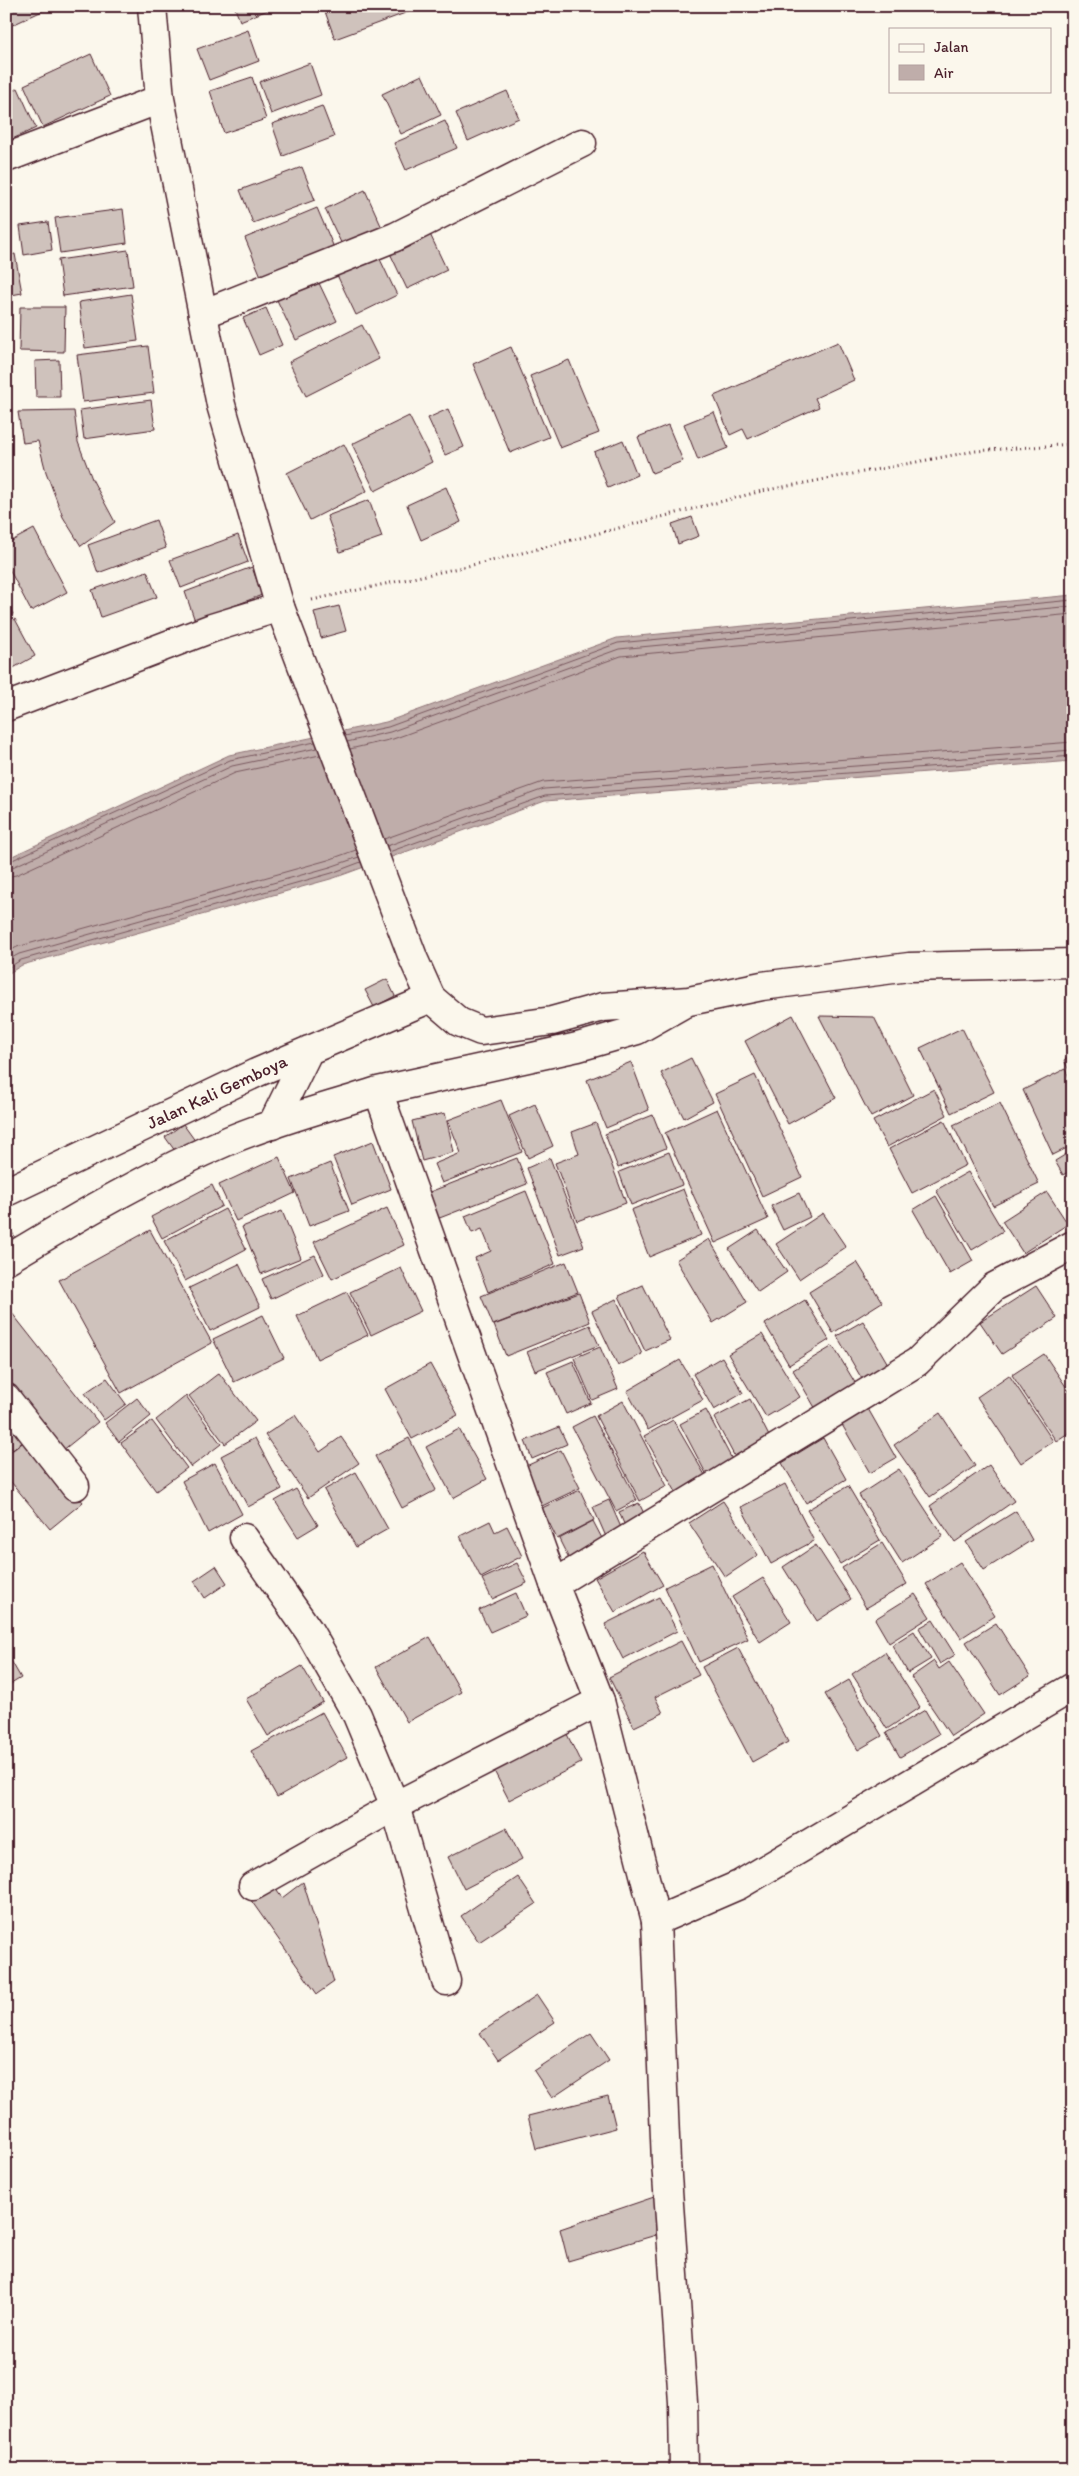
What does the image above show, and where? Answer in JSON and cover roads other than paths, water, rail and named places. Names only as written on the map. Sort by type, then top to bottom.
[{"type":"street","points":[[152,6],[160,99],[221,405],[280,607],[414,960],[431,998],[458,1022],[481,1030],[552,1021],[603,1007],[689,1001],[762,986],[909,967],[1073,962]]},
{"type":"street","points":[[6,158],[160,99]]},
{"type":"street","points":[[203,314],[395,237],[582,143]]},
{"type":"street","points":[[6,707],[212,628],[280,607]]},
{"type":"street","name":"Jalan Kali Gemboya","points":[[6,1192],[235,1082],[431,998]]},
{"type":"street","points":[[6,1260],[85,1212],[163,1171],[232,1140],[378,1091],[578,1047],[637,1030],[689,1001]]},
{"type":"street","points":[[272,1126],[309,1050]]},
{"type":"street","points":[[378,1091],[554,1584],[600,1701],[656,1921],[666,2162],[683,2402],[684,2470]]},
{"type":"street","points":[[554,1584],[917,1362],[994,1287],[1073,1245]]},
{"type":"street","points":[[6,1398],[76,1486]]},
{"type":"street","points":[[244,1538],[309,1631],[357,1715],[395,1806],[446,1980]]},
{"type":"street","points":[[656,1921],[739,1885],[1073,1687]]},
{"type":"street","points":[[253,1886],[395,1806],[600,1701]]},
{"type":"water","points":[[1073,595],[1073,761],[545,801],[334,878],[22,965],[6,975],[6,859],[229,755],[386,722],[617,638]]}]
